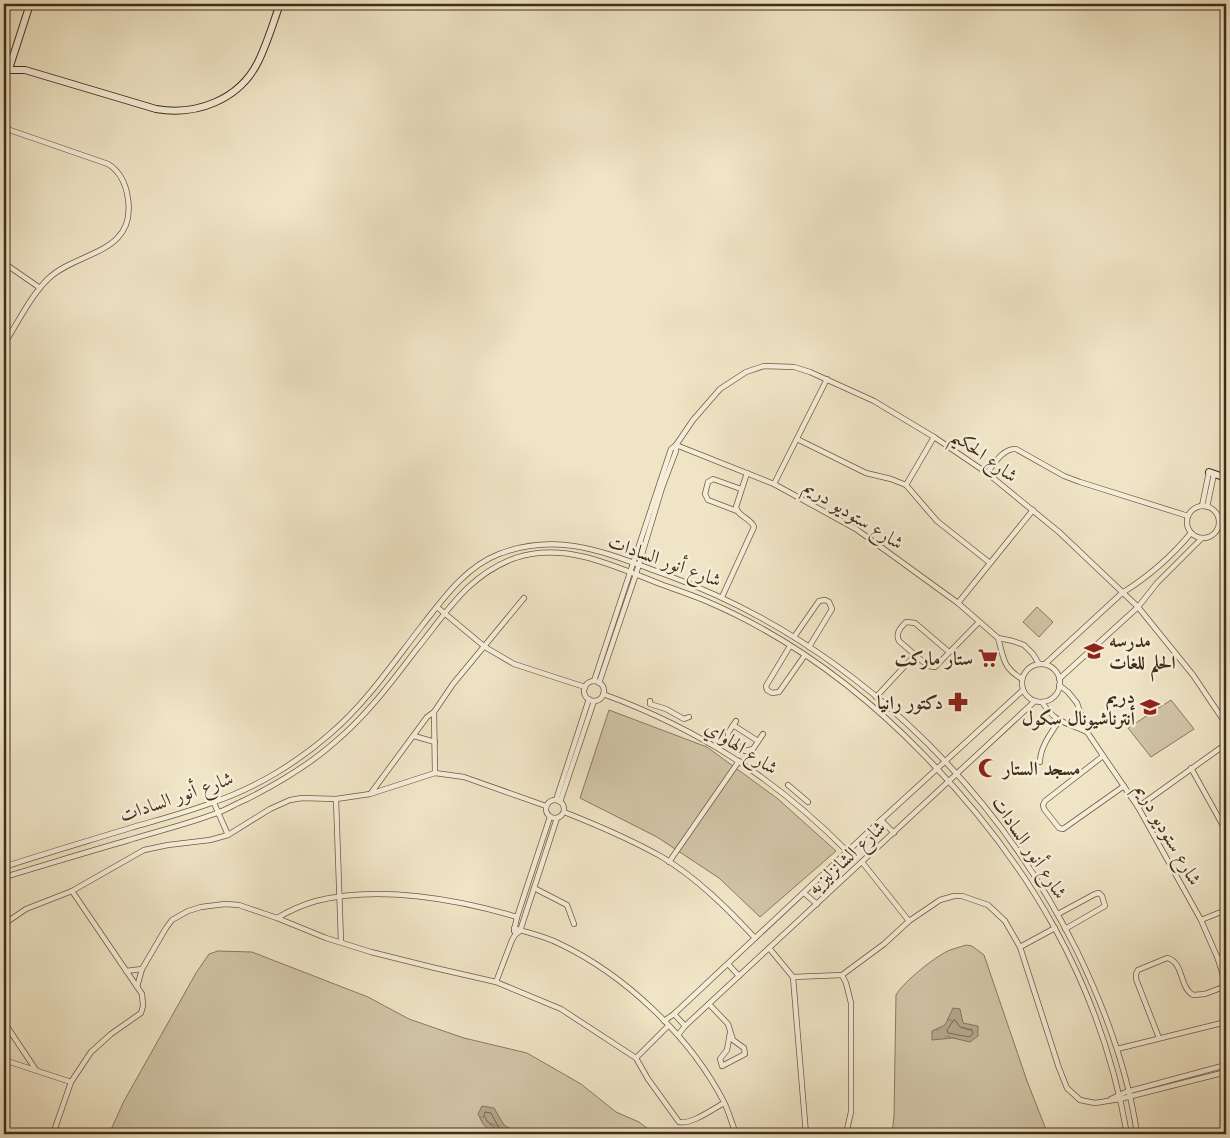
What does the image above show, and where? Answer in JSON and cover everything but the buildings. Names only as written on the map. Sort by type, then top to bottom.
[{"type":"street","points":[[30,4],[6,70],[25,70],[156,109],[174,111],[201,108],[226,97],[250,75],[258,61],[280,4]]},
{"type":"street","points":[[4,128],[108,164],[120,175],[126,185],[129,207],[126,224],[120,234],[104,250],[59,270],[40,288],[4,344]]},
{"type":"street","points":[[4,263],[40,288]]},
{"type":"street","name":"شارع الحكيم","points":[[676,445],[693,420],[720,389],[746,372],[764,366],[794,367],[827,379],[874,401],[987,473],[1059,532],[1138,607],[1193,675],[1226,724]]},
{"type":"street","points":[[774,484],[827,379]]},
{"type":"street","points":[[906,485],[934,438]]},
{"type":"street","points":[[797,439],[866,474],[891,479],[906,485],[937,521],[990,563]]},
{"type":"street","points":[[597,682],[630,572],[669,454],[676,445]]},
{"type":"street","points":[[597,682],[636,574],[655,509],[676,451],[676,445]]},
{"type":"street","name":"شارع ستوديو دريم","points":[[676,445],[774,484],[871,539],[958,603],[998,638],[1024,645],[1039,664]]},
{"type":"street","points":[[987,473],[1004,452],[1016,449],[1064,476],[1188,516]]},
{"type":"street","points":[[737,511],[736,504],[748,473]]},
{"type":"street","points":[[1205,506],[1212,473],[1226,478]]},
{"type":"street","points":[[722,597],[754,527],[737,511],[708,500],[705,494],[708,482],[713,479],[741,489]]},
{"type":"street","points":[[1059,679],[1138,607],[1157,583],[1202,538],[1212,535],[1219,522],[1216,512],[1205,506],[1194,509],[1188,516],[1187,525],[1191,533],[1202,538]]},
{"type":"street","points":[[958,603],[1033,510]]},
{"type":"street","points":[[1046,664],[1122,593],[1137,584],[1166,560],[1191,533]]},
{"type":"street","name":"شارع أنور السادات","points":[[4,867],[214,803],[276,772],[312,749],[358,708],[437,607],[476,565],[506,552],[535,545],[550,543],[582,546],[697,586],[767,620],[860,682],[958,774],[992,815],[1019,852],[1058,914],[1098,997],[1117,1049],[1131,1094],[1138,1134]]},
{"type":"street","points":[[506,552],[509,561]]},
{"type":"street","name":"شارع أنور السادات","points":[[4,877],[218,813],[270,787],[334,744],[373,706],[445,612],[476,580],[501,564],[521,556],[545,552],[571,554],[599,561],[708,602],[749,622],[790,646],[839,679],[877,710],[938,769],[987,824],[1010,855],[1031,886],[1080,978],[1094,1012],[1120,1097],[1127,1134]]},
{"type":"street","points":[[370,794],[427,717],[434,712],[453,684],[524,598]]},
{"type":"street","points":[[794,637],[819,601],[825,600],[829,602],[832,609],[809,647]]},
{"type":"street","points":[[437,607],[485,647],[525,668],[585,687]]},
{"type":"street","points":[[950,652],[910,621],[904,624],[898,632],[897,638],[928,666],[935,667],[950,652],[979,622]]},
{"type":"street","points":[[998,638],[1004,663],[1012,674],[1022,680]]},
{"type":"street","points":[[790,646],[766,686],[767,690],[775,694],[779,692],[805,655]]},
{"type":"street","points":[[876,697],[915,655]]},
{"type":"street","points":[[1039,664],[1046,664],[1054,670],[1060,685],[1054,697],[1042,702],[1035,701],[1030,699],[1023,690],[1022,680],[1028,669],[1039,664]]},
{"type":"street","points":[[597,682],[603,688],[603,694],[599,700],[591,700],[584,694],[585,687],[589,683],[597,682]]},
{"type":"street","name":"شارع ستوديو دريم","points":[[1060,685],[1077,703],[1087,732],[1138,807],[1201,920],[1218,959],[1226,986]]},
{"type":"street","name":"شارع الشانزليزيه","points":[[664,1021],[674,1014],[1023,690]]},
{"type":"street","name":"شارع الهاواي","points":[[603,694],[669,721],[731,755],[789,797],[848,852]]},
{"type":"street","points":[[558,801],[591,700]]},
{"type":"street","points":[[650,701],[650,704],[673,712],[684,719],[689,717]]},
{"type":"street","name":"شارع الشانزليزيه","points":[[678,1035],[685,1026],[950,782],[1035,701]]},
{"type":"street","points":[[1042,702],[1048,711],[1059,721],[1087,732]]},
{"type":"street","points":[[662,718],[666,709]]},
{"type":"street","points":[[434,712],[435,773]]},
{"type":"street","points":[[669,721],[673,712]]},
{"type":"street","points":[[1040,762],[1040,756],[1045,744],[1059,721]]},
{"type":"street","points":[[758,741],[735,723],[727,736],[745,751],[750,751],[758,741],[763,734]]},
{"type":"street","points":[[414,736],[435,742]]},
{"type":"street","points":[[1138,807],[1226,744]]},
{"type":"street","points":[[731,755],[737,745]]},
{"type":"street","points":[[1103,756],[1046,801],[1043,805],[1044,809],[1059,828],[1064,829],[1124,786]]},
{"type":"street","points":[[669,862],[739,761]]},
{"type":"street","points":[[1191,768],[1226,831]]},
{"type":"street","points":[[4,924],[26,909],[72,891],[144,850],[210,840],[228,834],[270,809],[290,800],[302,798],[336,800],[370,794],[435,773],[464,777],[546,806]]},
{"type":"street","points":[[788,785],[808,802]]},
{"type":"street","points":[[789,797],[795,791]]},
{"type":"street","points":[[796,803],[801,796]]},
{"type":"street","points":[[336,800],[341,942]]},
{"type":"street","points":[[546,806],[550,802],[558,801]]},
{"type":"street","points":[[558,801],[563,806],[564,812]]},
{"type":"street","points":[[214,803],[228,834]]},
{"type":"street","points":[[546,806],[546,811],[550,817],[557,818]]},
{"type":"street","points":[[564,812],[603,828],[669,862],[705,890],[755,938]]},
{"type":"street","points":[[514,935],[520,931],[557,818],[564,812]]},
{"type":"street","points":[[496,982],[514,935],[517,916],[550,817]]},
{"type":"street","points":[[881,820],[894,833]]},
{"type":"street","points":[[862,862],[909,921]]},
{"type":"street","points":[[534,888],[567,905],[574,924]]},
{"type":"street","points":[[53,1134],[71,1082],[91,1052],[111,1034],[141,1013],[143,1000],[137,988],[72,891]]},
{"type":"street","points":[[804,893],[816,904]]},
{"type":"street","points":[[1058,914],[1095,894],[1099,893],[1102,896],[1105,906],[1065,929]]},
{"type":"street","points":[[277,918],[316,902],[339,897],[376,895],[420,896],[451,900],[517,916]]},
{"type":"street","points":[[793,978],[842,975],[884,944],[909,921],[940,900],[962,896],[978,900],[997,912],[1005,921],[1020,947],[1052,1050],[1067,1088],[1080,1100],[1089,1103],[1110,1100],[1226,1065]]},
{"type":"street","points":[[137,988],[142,969],[172,920],[200,907],[224,904],[239,905],[341,942],[415,964],[496,982],[561,1009],[636,1058],[648,1079],[679,1122],[691,1121],[724,1103]]},
{"type":"street","points":[[1201,920],[1226,910]]},
{"type":"street","points":[[514,928],[555,942],[576,952],[614,975],[664,1021],[678,1035],[710,1078],[724,1103],[736,1134]]},
{"type":"street","points":[[1020,947],[1054,928]]},
{"type":"street","points":[[769,948],[793,978],[806,1134]]},
{"type":"street","points":[[1218,959],[1226,956]]},
{"type":"street","points":[[1159,1038],[1136,979],[1138,970],[1168,958],[1176,963],[1186,989],[1193,995],[1204,994],[1226,986]]},
{"type":"street","points":[[728,964],[739,976]]},
{"type":"street","points":[[126,972],[142,969]]},
{"type":"street","points":[[842,975],[851,1003],[851,1112],[846,1134]]},
{"type":"street","points":[[709,1004],[728,1024],[733,1040],[744,1048],[745,1054],[722,1066],[720,1061],[727,1050],[730,1033]]},
{"type":"street","points":[[674,1014],[685,1026]]},
{"type":"street","points":[[4,1022],[37,1071]]},
{"type":"street","points":[[1117,1049],[1226,1022]]},
{"type":"street","points":[[636,1058],[668,1026]]},
{"type":"street","points":[[4,1060],[71,1082]]},
{"type":"street","points":[[1131,1094],[1226,1072]]},
{"type":"shaded area","points":[[1037,607],[1053,622],[1039,637],[1023,622]]},
{"type":"shaded area","points":[[1171,700],[1194,729],[1151,757],[1128,728]]},
{"type":"shaded area","points":[[609,710],[707,747],[778,799],[836,851],[760,917],[719,878],[657,837],[580,798]]},
{"type":"shaded area","points":[[966,945],[972,946],[984,955],[1027,1081],[1045,1127],[1051,1134],[892,1134],[896,995],[913,976],[929,963],[950,950]]},
{"type":"shaded area","points":[[218,951],[252,952],[368,997],[409,1019],[464,1038],[527,1053],[581,1084],[616,1112],[639,1122],[655,1134],[109,1134],[124,1101],[196,973],[209,954]]},
{"type":"water","points":[[953,1008],[960,1009],[963,1023],[978,1026],[978,1036],[970,1042],[953,1038],[932,1040],[932,1031],[945,1025]]},
{"type":"water","points":[[482,1106],[494,1108],[504,1125],[518,1134],[493,1134],[483,1124],[478,1114]]},
{"type":"place","name":"مدرسه الحلم للغات","points":[[1094,651]]},
{"type":"place","name":"ستار ماركت","points":[[988,658]]},
{"type":"place","name":"دكتور رانيا","points":[[958,702]]},
{"type":"place","name":"دريم أنترناشيونال سكول","points":[[1150,707]]},
{"type":"place","name":"مسجد الستار","points":[[988,768]]}]
